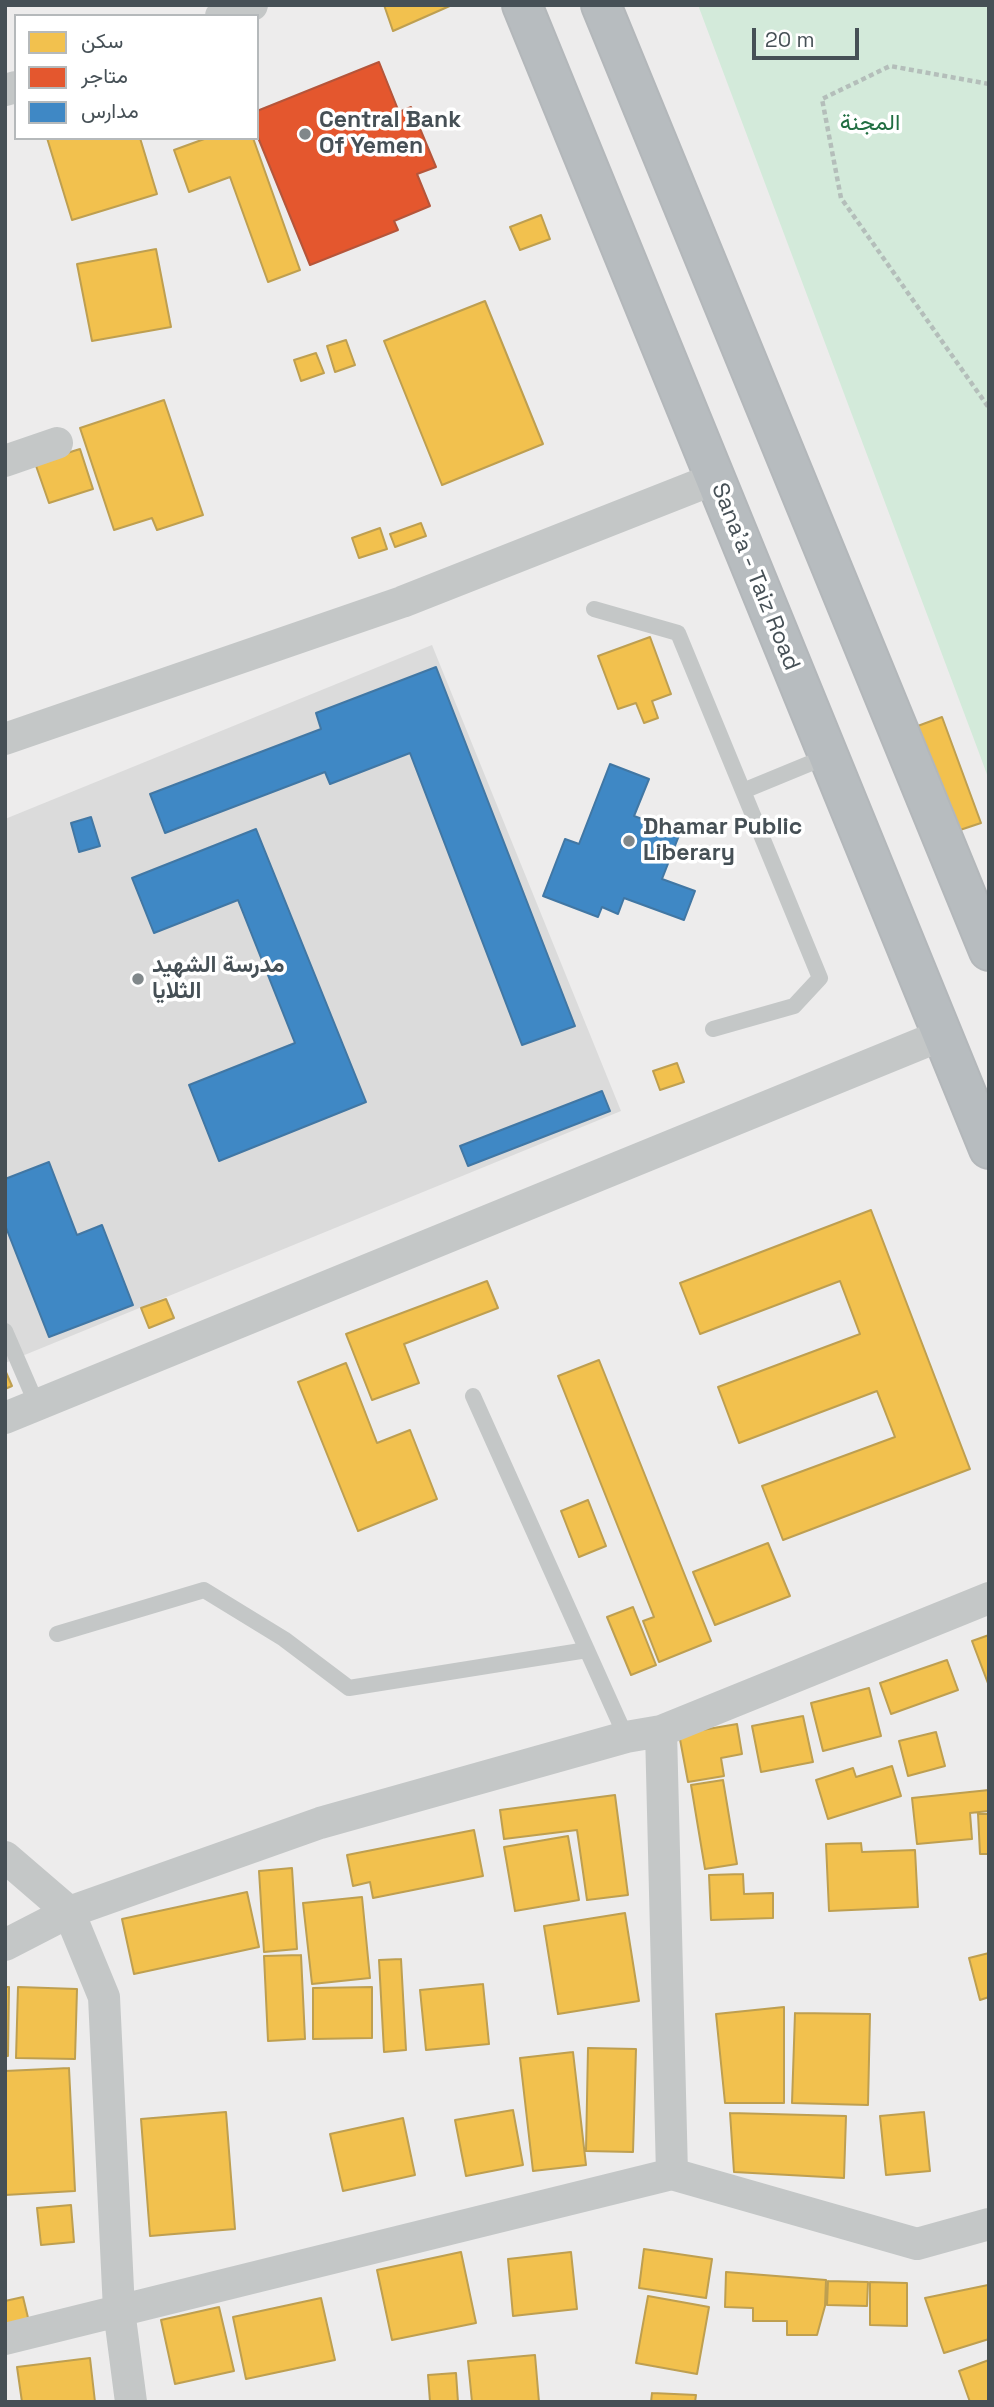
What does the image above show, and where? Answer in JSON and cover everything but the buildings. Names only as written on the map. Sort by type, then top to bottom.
[{"type":"highway","name":"Sana'a - Taiz Road","points":[[522,5],[989,1149]]},
{"type":"highway","points":[[601,5],[989,951]]},
{"type":"street","points":[[227,14],[252,5]]},
{"type":"street","points":[[5,461],[57,443]]},
{"type":"street","points":[[5,738],[402,602],[714,479]]},
{"type":"street","points":[[5,1418],[942,1035]]},
{"type":"street","points":[[5,1945],[69,1912],[320,1823],[626,1737],[661,1731],[989,1598]]},
{"type":"street","points":[[661,1731],[672,2174]]},
{"type":"street","points":[[5,1857],[69,1912],[104,1997],[119,2310],[131,2402]]},
{"type":"street","points":[[5,2339],[672,2174],[917,2244],[989,2224]]},
{"type":"lane","points":[[594,609],[678,633],[820,978],[794,1006],[713,1029]]},
{"type":"lane","points":[[743,791],[828,756]]},
{"type":"lane","points":[[5,1331],[37,1405]]},
{"type":"lane","points":[[473,1396],[626,1737]]},
{"type":"lane","points":[[57,1634],[204,1590],[284,1639],[349,1688],[587,1650]]},
{"type":"path","points":[[989,84],[890,66],[822,99],[841,198],[989,408]]},
{"type":"shaded area","name":"مدرسة الشهيد الثلايا","points":[[432,645],[621,1111],[5,1363],[5,1225],[49,1337],[101,1225],[77,1235],[49,1162],[5,1179],[5,819]],"holes":[[[436,667],[575,1026],[523,1045],[410,753],[330,783],[325,772],[165,833],[150,795],[321,729],[316,713]],[[91,817],[100,845],[79,851],[71,823]],[[238,900],[366,1102],[220,1161],[189,1085],[295,1043]],[[602,1091],[610,1111],[468,1166],[461,1146]]]},
{"type":"green space","name":"المجنة","points":[[698,5],[989,5],[989,780],[978,750]]},
{"type":"place","name":"Central Bank Of Yemen","points":[[305,134]]},
{"type":"place","name":"Dhamar Public Liberary","points":[[629,841]]},
{"type":"place","name":"مدرسة الشهيد الثلايا","points":[[138,979]]}]
